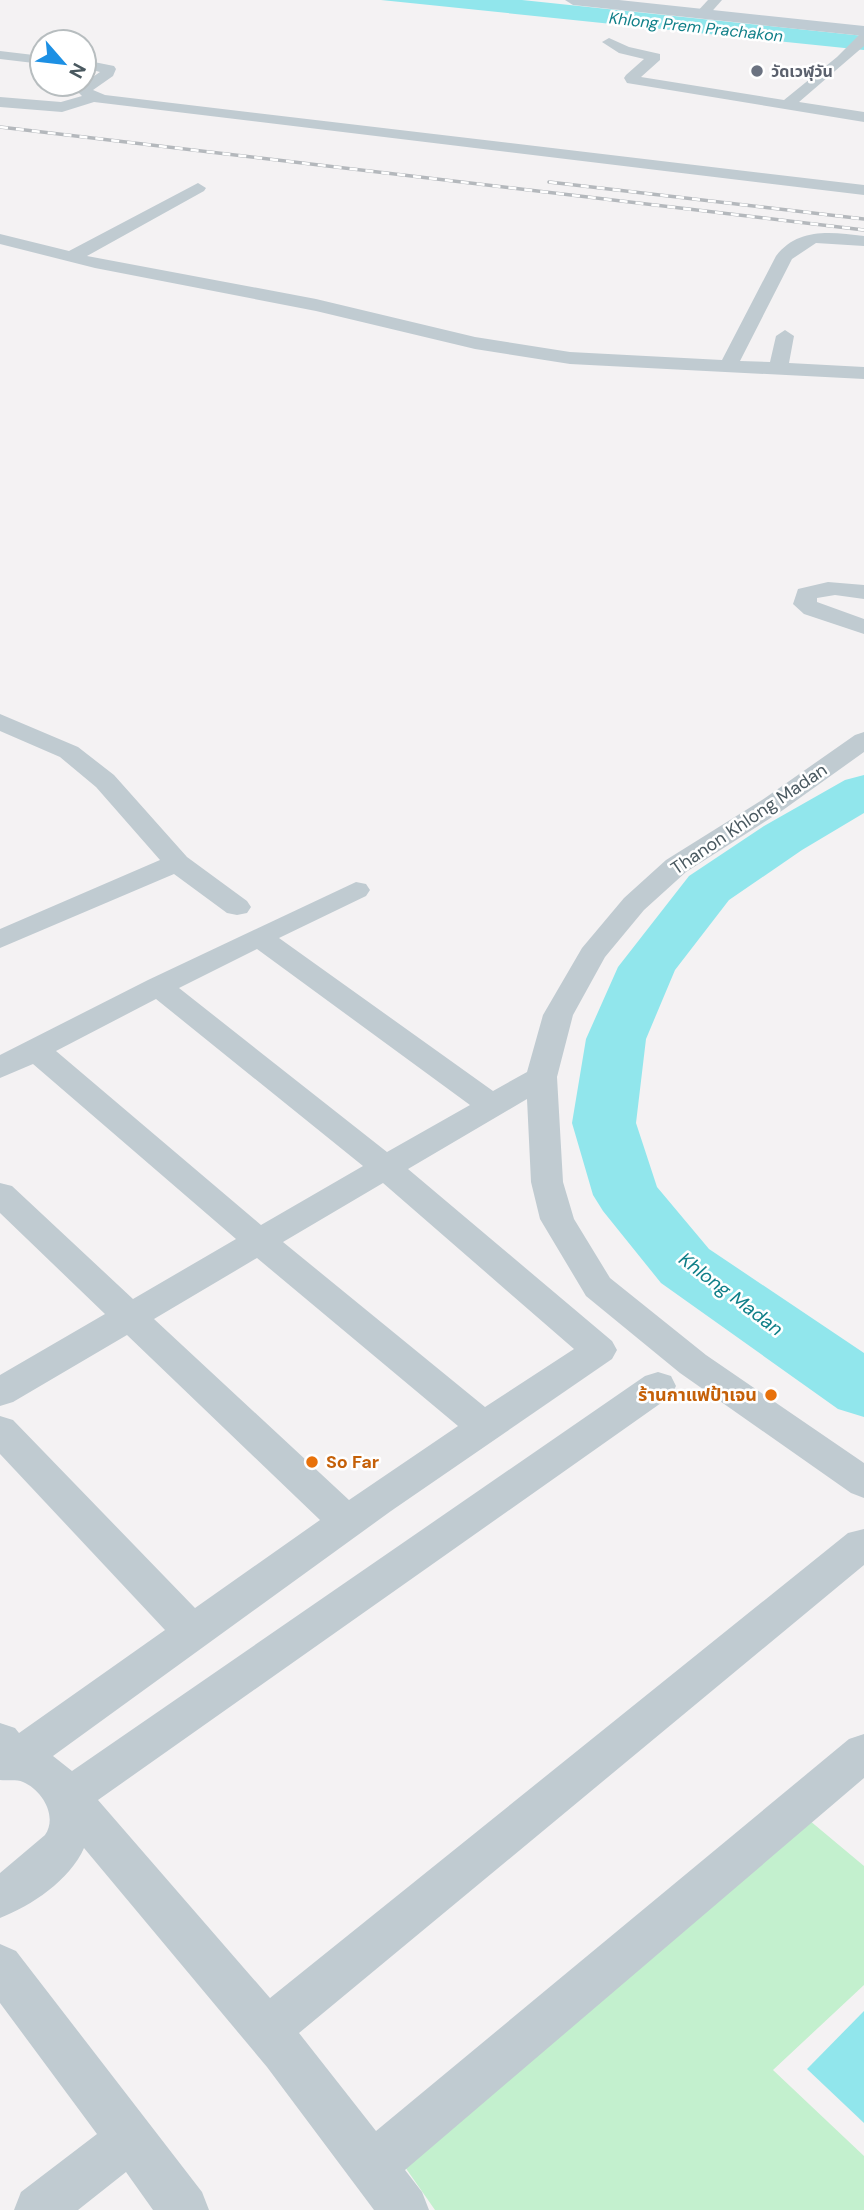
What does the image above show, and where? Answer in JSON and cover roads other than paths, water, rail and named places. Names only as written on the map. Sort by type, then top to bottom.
[{"type":"street","points":[[573,0],[864,30]]},
{"type":"street","points":[[702,14],[715,0]]},
{"type":"street","points":[[787,105],[864,38]]},
{"type":"street","points":[[609,42],[624,50],[655,57],[631,78],[632,80],[864,117]]},
{"type":"street","points":[[0,55],[28,58]]},
{"type":"street","points":[[98,67],[109,69],[108,73],[98,80]]},
{"type":"street","points":[[0,102],[62,107],[90,98]]},
{"type":"street","points":[[98,98],[864,190]]},
{"type":"street","points":[[71,257],[198,188]]},
{"type":"street","points":[[728,366],[785,256],[796,244],[810,236],[864,241]]},
{"type":"street","points":[[0,239],[71,257],[316,305],[527,352],[570,358],[864,373]]},
{"type":"street","points":[[778,369],[785,336]]},
{"type":"street","points":[[864,593],[829,587],[818,589],[806,594],[804,604],[864,627]]},
{"type":"street","points":[[0,722],[69,752],[105,781],[177,863],[237,907]]},
{"type":"street","name":"Thanon Khlong Madan","points":[[864,740],[774,804],[676,866],[634,904],[592,954],[558,1015],[541,1077],[547,1182],[557,1219],[598,1287],[693,1364],[864,1483]]},
{"type":"street","points":[[0,939],[177,863]]},
{"type":"street","points":[[0,1068],[159,986],[356,891]]},
{"type":"street","points":[[260,938],[491,1105]]},
{"type":"street","points":[[5,1754],[192,1632],[483,1426],[599,1350],[386,1167],[159,986]]},
{"type":"street","points":[[36,1050],[259,1241],[483,1426]]},
{"type":"street","points":[[0,1392],[541,1077]]},
{"type":"street","points":[[0,1194],[132,1315],[347,1522]]},
{"type":"street","points":[[68,1797],[658,1386]]},
{"type":"street","points":[[0,1430],[192,1632]]},
{"type":"street","points":[[266,2031],[862,1544]]},
{"type":"street","points":[[373,2165],[864,1752]]},
{"type":"street","points":[[5,1754],[43,1769],[68,1797],[266,2031],[373,2165],[404,2210]]},
{"type":"street","points":[[0,1897],[24,1883],[57,1853],[71,1832],[68,1797]]},
{"type":"street","points":[[0,1966],[184,2210]]},
{"type":"street","points":[[39,2210],[130,2138]]},
{"type":"water","name":"Khlong Prem Prachakon","points":[[381,0],[522,0],[864,36],[864,50]]},
{"type":"water","points":[[864,2011],[864,2123],[807,2069]]},
{"type":"waterway","name":"Khlong Madan","points":[[864,791],[783,838],[709,888],[647,967],[616,1039],[604,1123],[626,1195],[685,1266],[864,1390]]},
{"type":"railway","points":[[0,127],[864,230]]},
{"type":"railway","points":[[549,182],[864,219]]},
{"type":"place","name":"วัดเวฬุวัน","points":[[757,71]]},
{"type":"place","name":"ร้านกาแฟป้าเจน","points":[[771,1395]]},
{"type":"place","name":"So Far","points":[[312,1462]]}]
